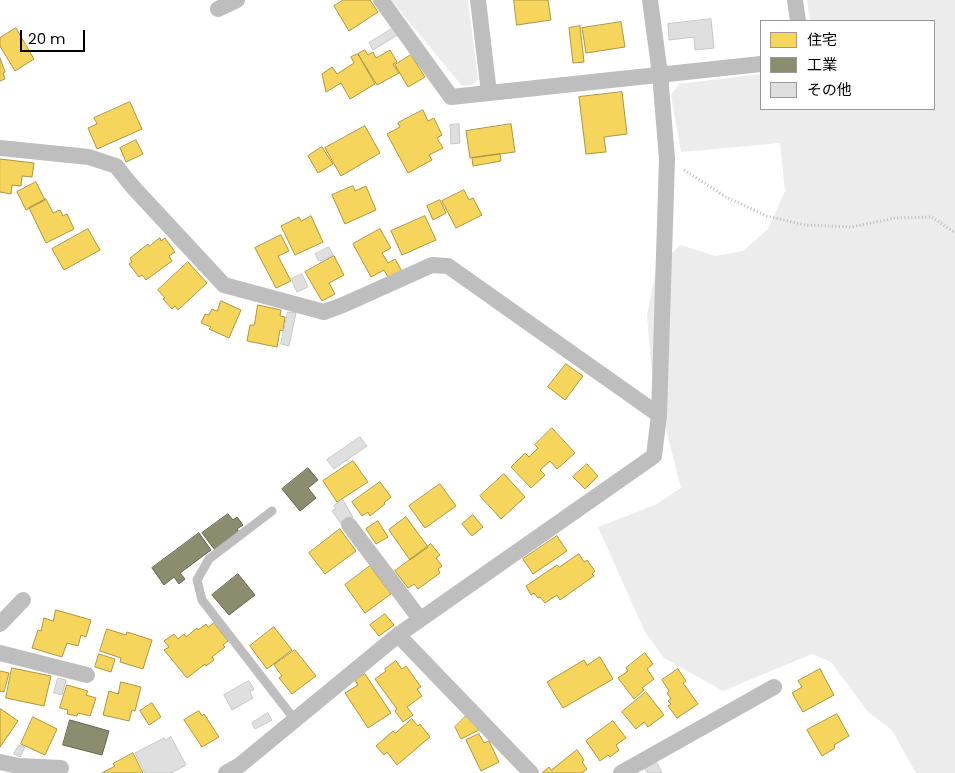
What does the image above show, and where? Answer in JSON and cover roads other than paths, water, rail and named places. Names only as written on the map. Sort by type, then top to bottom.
[{"type":"street","points":[[218,9],[237,0]]},
{"type":"street","points":[[381,0],[451,97],[760,64]]},
{"type":"street","points":[[478,0],[488,93]]},
{"type":"street","points":[[226,773],[240,765],[398,635],[654,456],[659,415],[667,159],[660,74],[650,0]]},
{"type":"street","points":[[796,0],[798,20]]},
{"type":"street","points":[[0,148],[89,156],[116,166],[224,286],[324,312],[343,306],[432,264],[448,266],[659,415]]},
{"type":"street","points":[[349,525],[420,620]]},
{"type":"street","points":[[0,624],[23,600]]},
{"type":"street","points":[[398,635],[531,773]]},
{"type":"street","points":[[0,653],[87,675]]},
{"type":"street","points":[[621,773],[774,687]]},
{"type":"street","points":[[0,762],[18,766],[61,768]]},
{"type":"lane","points":[[272,511],[209,559],[197,580],[202,600],[295,720]]}]
